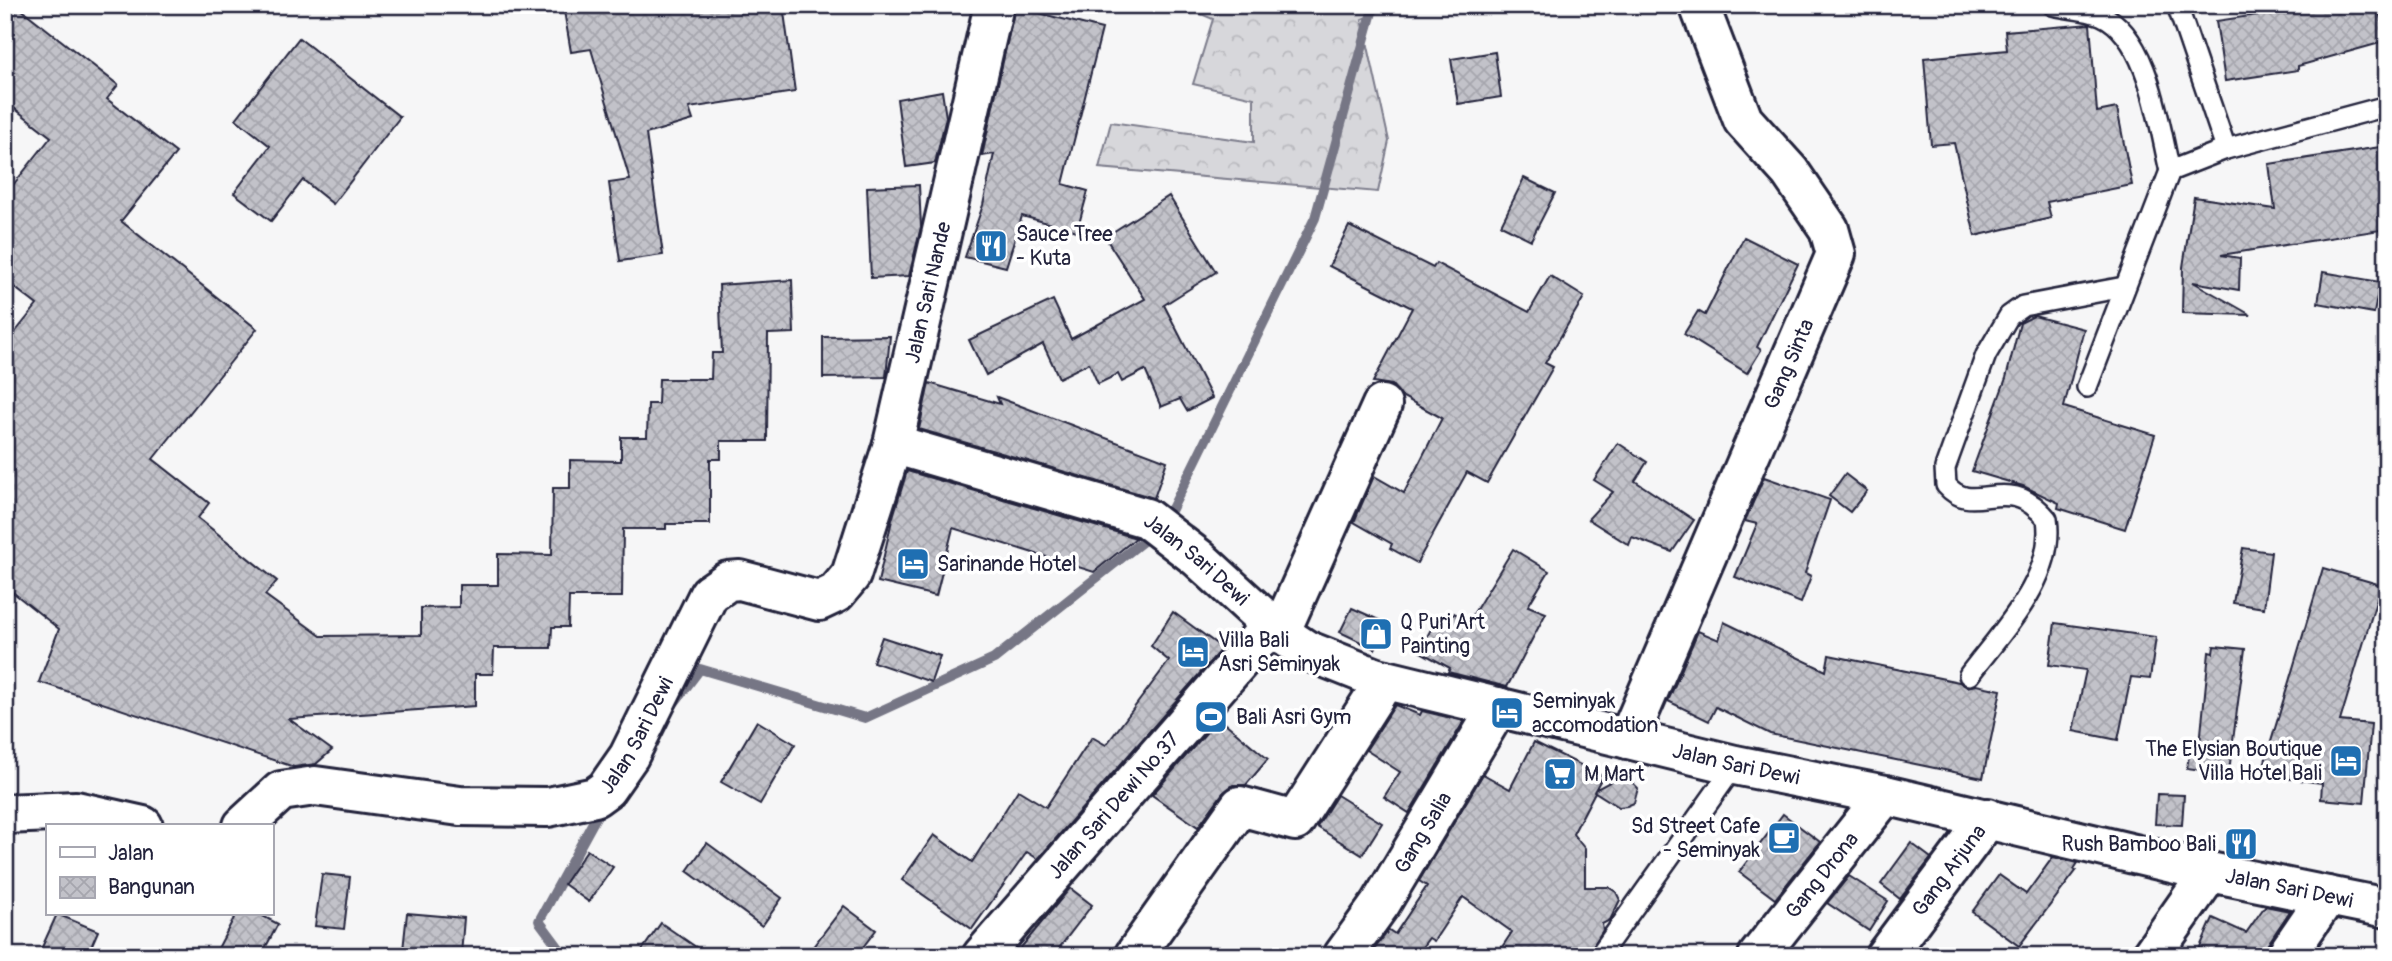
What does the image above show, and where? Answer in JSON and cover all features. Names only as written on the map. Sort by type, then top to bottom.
[{"type":"street","name":"Jalan Sari Nande","points":[[851,575],[892,444],[994,5]]},
{"type":"street","name":"Gang Sinta","points":[[1628,739],[1836,254],[1829,229],[1790,172],[1743,120],[1699,5]]},
{"type":"street","name":"Jalan Sari Dewi No.37","points":[[982,956],[1276,629],[1382,405]]},
{"type":"street","name":"Jalan Sari Dewi","points":[[892,444],[1125,510],[1169,535],[1276,629],[1306,650],[1385,680],[1735,765],[1885,795],[2210,872],[2387,908]]},
{"type":"street","name":"Jalan Sari Dewi","points":[[245,824],[281,791],[315,786],[460,806],[548,807],[596,797],[606,789],[629,755],[709,594],[728,581],[740,580],[819,601],[836,593],[851,575]]},
{"type":"street","points":[[1134,956],[1240,807],[1295,821],[1385,680]]},
{"type":"street","name":"Gang Salia","points":[[1343,956],[1381,903],[1498,707]]},
{"type":"street","name":"Gang Drona","points":[[1758,956],[1885,795]]},
{"type":"street","points":[[5,814],[76,811],[134,824]]},
{"type":"street","name":"Gang Arjuna","points":[[1885,956],[1988,818]]},
{"type":"street","points":[[2151,956],[2210,872]]},
{"type":"street","points":[[2286,956],[2327,896]]},
{"type":"lane","points":[[2053,5],[2083,9],[2104,16],[2120,28],[2137,53],[2148,81],[2170,171],[2087,387]]},
{"type":"lane","points":[[2177,5],[2226,149]]},
{"type":"lane","points":[[2170,171],[2226,149],[2387,106]]},
{"type":"lane","points":[[1969,675],[2030,588],[2049,546],[2047,519],[2028,500],[1997,493],[1972,500],[1960,499],[1946,485],[1945,468],[1986,355],[1999,327],[2023,306],[2124,287]]},
{"type":"lane","points":[[1599,956],[1735,765]]},
{"type":"green space","points":[[1180,5],[1395,5],[1362,19],[1389,141],[1378,192],[1099,168],[1111,122],[1254,142],[1254,98],[1193,84],[1213,19]]},
{"type":"building","points":[[16,5],[118,85],[107,99],[176,153],[121,221],[257,329],[153,459],[209,503],[198,518],[277,581],[265,595],[321,636],[421,635],[421,608],[459,607],[459,585],[498,585],[498,554],[552,555],[553,488],[570,488],[570,460],[621,461],[621,437],[647,437],[648,404],[658,404],[659,379],[711,379],[712,353],[722,353],[719,285],[792,280],[794,333],[768,334],[767,441],[721,441],[721,459],[710,459],[710,524],[666,524],[666,529],[623,529],[622,597],[569,597],[568,627],[552,627],[551,648],[494,648],[493,674],[475,674],[475,706],[289,719],[332,750],[316,764],[294,767],[39,682],[59,629],[5,586],[5,345],[37,305],[5,280],[5,195],[51,137],[5,101],[5,19]]},
{"type":"building","points":[[563,5],[783,5],[795,92],[689,108],[693,120],[646,134],[663,255],[620,261],[609,183],[630,180],[591,49],[571,52]]},
{"type":"building","points":[[2325,5],[2377,5],[2387,41],[2298,66],[2298,70],[2225,81],[2216,21]]},
{"type":"building","points":[[1015,7],[1102,29],[1063,184],[1088,191],[1077,231],[1022,216],[1006,267],[965,257],[983,205],[994,154],[982,156]]},
{"type":"building","points":[[2090,24],[2097,112],[2117,108],[2132,185],[2047,202],[2051,218],[1975,236],[1954,143],[1931,145],[1924,58],[2007,50],[2005,31]]},
{"type":"building","points":[[299,38],[400,117],[333,204],[303,180],[271,221],[234,193],[270,146],[236,119]]},
{"type":"building","points":[[1495,52],[1501,97],[1458,104],[1451,59]]},
{"type":"building","points":[[942,91],[946,117],[935,163],[906,167],[897,99]]},
{"type":"building","points":[[2387,146],[2387,229],[2221,255],[2240,258],[2239,290],[2193,282],[2251,315],[2182,313],[2183,267],[2194,197],[2275,209],[2269,164]]},
{"type":"building","points":[[1524,178],[1555,193],[1531,240],[1501,225]]},
{"type":"building","points":[[919,185],[921,227],[909,276],[871,278],[867,187]]},
{"type":"building","points":[[1169,196],[1216,272],[1164,305],[1212,398],[1187,411],[1180,399],[1161,407],[1145,370],[1122,382],[1118,374],[1098,384],[1089,363],[1059,378],[1043,344],[986,375],[969,340],[1053,300],[1071,339],[1145,299],[1105,237]]},
{"type":"building","points":[[1349,226],[1433,268],[1436,263],[1529,312],[1550,276],[1584,297],[1545,363],[1553,367],[1487,483],[1467,472],[1417,563],[1390,548],[1392,544],[1354,522],[1374,476],[1404,493],[1442,418],[1401,396],[1392,385],[1373,382],[1412,308],[1329,266]]},
{"type":"building","points":[[1744,237],[1798,264],[1757,347],[1761,350],[1747,373],[1684,334],[1698,311],[1705,315]]},
{"type":"building","points":[[2323,272],[2380,282],[2374,313],[2318,303]]},
{"type":"building","points":[[2034,316],[2084,329],[2064,407],[2155,435],[2125,529],[2058,508],[2059,503],[2023,486],[1972,471],[2006,378],[2020,323]]},
{"type":"building","points":[[890,336],[886,377],[823,378],[823,337]]},
{"type":"building","points":[[929,383],[1000,404],[997,397],[1167,461],[1154,498],[919,429]]},
{"type":"building","points":[[1618,443],[1647,462],[1635,481],[1694,520],[1672,552],[1632,537],[1629,545],[1588,519],[1613,492],[1594,480]]},
{"type":"building","points":[[907,471],[1136,538],[1094,572],[953,528],[936,596],[878,582],[892,520]]},
{"type":"building","points":[[1845,474],[1867,491],[1850,512],[1829,496]]},
{"type":"building","points":[[1764,477],[1830,500],[1805,573],[1811,576],[1801,603],[1735,577],[1757,524],[1745,521]]},
{"type":"building","points":[[2243,548],[2271,552],[2264,608],[2233,603]]},
{"type":"building","points":[[1513,549],[1549,571],[1528,606],[1546,613],[1507,687],[1448,672],[1450,668],[1419,651],[1435,622],[1446,627],[1454,613],[1469,621]]},
{"type":"building","points":[[2323,568],[2381,585],[2340,721],[2371,724],[2364,803],[2321,799],[2322,783],[2261,775]]},
{"type":"building","points":[[1352,608],[1388,624],[1375,649],[1340,632]]},
{"type":"building","points":[[1173,612],[1222,648],[1038,859],[1027,852],[972,929],[902,880],[934,835],[972,862],[1018,790],[1046,807],[1092,737],[1106,745],[1169,661],[1151,646]]},
{"type":"building","points":[[1724,622],[1826,671],[1829,655],[1959,682],[1967,687],[1976,685],[2001,690],[1983,778],[1770,734],[1716,707],[1709,721],[1668,701],[1698,631],[1719,640]]},
{"type":"building","points":[[2055,623],[2156,637],[2150,679],[2131,677],[2118,740],[2073,731],[2086,670],[2049,665]]},
{"type":"building","points":[[882,637],[940,656],[931,682],[873,662]]},
{"type":"building","points":[[2214,646],[2245,649],[2229,771],[2216,769],[2216,772],[2187,768],[2191,743],[2200,744],[2209,652],[2213,653]]},
{"type":"building","points":[[1395,705],[1420,715],[1422,711],[1464,721],[1409,813],[1384,797],[1400,772],[1366,750]]},
{"type":"building","points":[[1219,718],[1268,759],[1246,785],[1233,785],[1223,793],[1198,827],[1152,795]]},
{"type":"building","points":[[757,721],[795,744],[760,804],[721,782]]},
{"type":"building","points":[[1534,742],[1603,776],[1595,790],[1619,777],[1627,777],[1638,788],[1634,803],[1619,807],[1595,792],[1573,834],[1585,849],[1585,887],[1608,887],[1616,892],[1620,900],[1610,920],[1602,924],[1603,930],[1587,956],[1496,956],[1512,932],[1463,897],[1434,941],[1429,938],[1420,950],[1429,956],[1380,956],[1373,951],[1389,930],[1395,934],[1427,886],[1419,881],[1483,774],[1510,789]]},
{"type":"building","points":[[2157,794],[2184,795],[2182,825],[2155,824]]},
{"type":"building","points":[[1337,795],[1382,823],[1362,855],[1317,827]]},
{"type":"building","points":[[1783,814],[1820,842],[1775,899],[1739,872]]},
{"type":"building","points":[[707,843],[782,898],[762,926],[687,871]]},
{"type":"building","points":[[1911,843],[1931,858],[1900,899],[1881,884]]},
{"type":"building","points":[[587,850],[613,867],[589,902],[564,884]]},
{"type":"building","points":[[2053,857],[2078,863],[2074,869],[2076,871],[2019,946],[1972,912],[1999,875],[2026,894]]},
{"type":"building","points":[[322,874],[350,877],[344,929],[315,926]]},
{"type":"building","points":[[1849,876],[1888,901],[1869,931],[1827,903]]},
{"type":"building","points":[[1070,888],[1092,905],[1053,956],[1014,956]]},
{"type":"building","points":[[844,906],[876,930],[856,956],[806,956]]},
{"type":"building","points":[[2265,906],[2290,911],[2268,944],[2264,956],[2196,956],[2213,918],[2246,933]]},
{"type":"building","points":[[407,913],[464,918],[461,955],[403,950]]},
{"type":"building","points":[[56,916],[98,931],[87,956],[38,956]]},
{"type":"building","points":[[235,916],[263,916],[278,924],[261,956],[214,956]]},
{"type":"building","points":[[661,923],[709,956],[638,956]]},
{"type":"waterway","points":[[1165,523],[1315,218],[1374,5]]},
{"type":"waterway","points":[[675,702],[700,669],[865,718],[994,659],[1153,533]]},
{"type":"waterway","points":[[565,956],[539,921],[602,806]]},
{"type":"place","name":"Sauce Tree - Kuta","points":[[991,246]]},
{"type":"place","name":"Sarinande Hotel","points":[[913,564]]},
{"type":"place","name":"Q Puri Art Painting","points":[[1376,634]]},
{"type":"place","name":"Villa Bali Asri Seminyak","points":[[1193,652]]},
{"type":"place","name":"Seminyak accomodation","points":[[1507,713]]},
{"type":"place","name":"Bali Asri Gym","points":[[1211,717]]},
{"type":"place","name":"The Elysian Boutique Villa Hotel Bali","points":[[2346,761]]},
{"type":"place","name":"M Mart","points":[[1560,774]]},
{"type":"place","name":"Sd Street Cafe - Seminyak","points":[[1784,838]]},
{"type":"place","name":"Rush Bamboo Bali","points":[[2241,844]]}]
